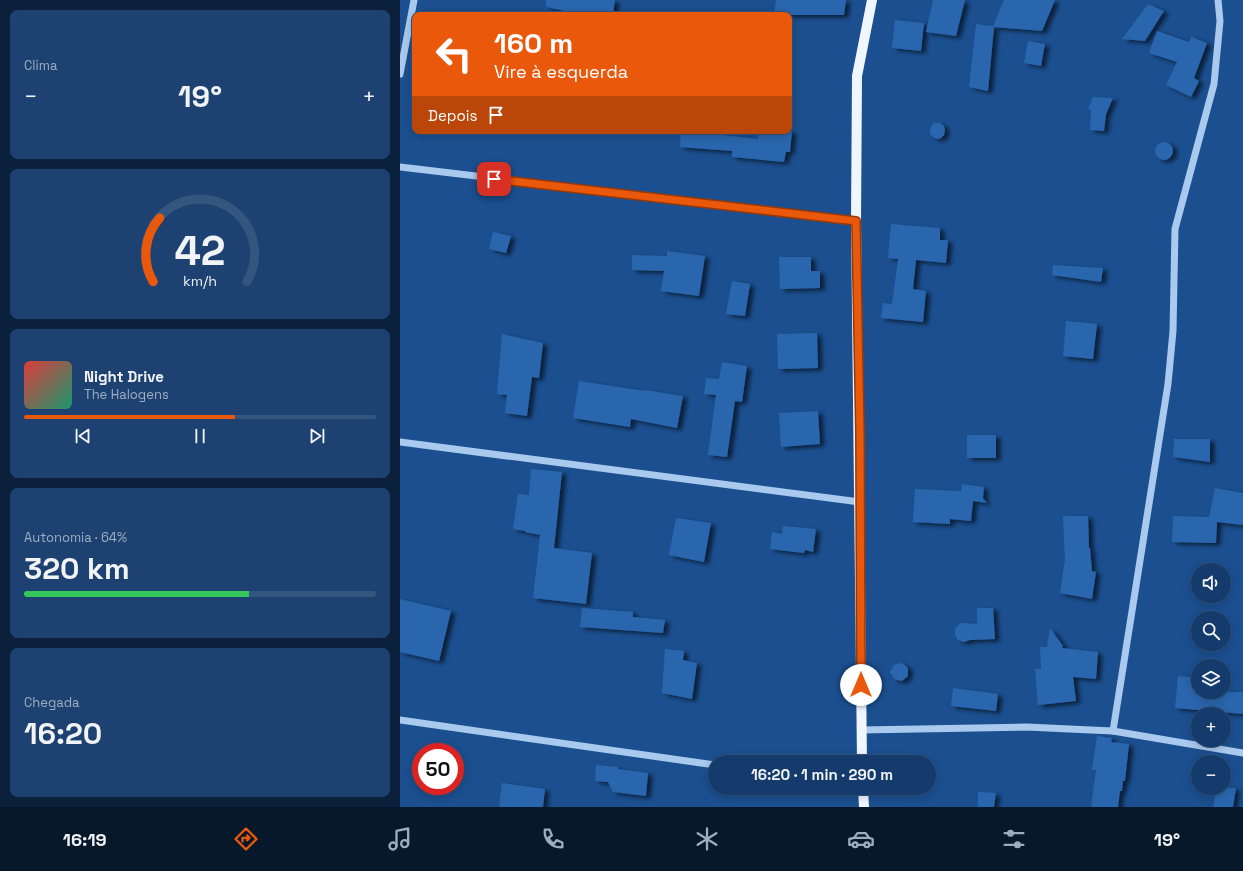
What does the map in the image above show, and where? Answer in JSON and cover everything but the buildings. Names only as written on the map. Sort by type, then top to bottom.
[{"type":"main road","points":[[862,755],[856,221],[857,76],[872,0]]},
{"type":"main road","points":[[863,795],[864,807]]},
{"type":"street","points":[[400,74],[414,0]]},
{"type":"street","points":[[1113,732],[1168,384],[1173,331],[1175,229],[1214,84],[1220,21],[1218,0]]},
{"type":"street","points":[[400,167],[856,221]]},
{"type":"street","points":[[400,442],[860,502]]},
{"type":"street","points":[[400,720],[708,765]]},
{"type":"street","points":[[861,730],[1027,727],[1113,732],[1243,753]]},
{"type":"route","points":[[494,179],[856,221],[860,433],[861,685]]}]
